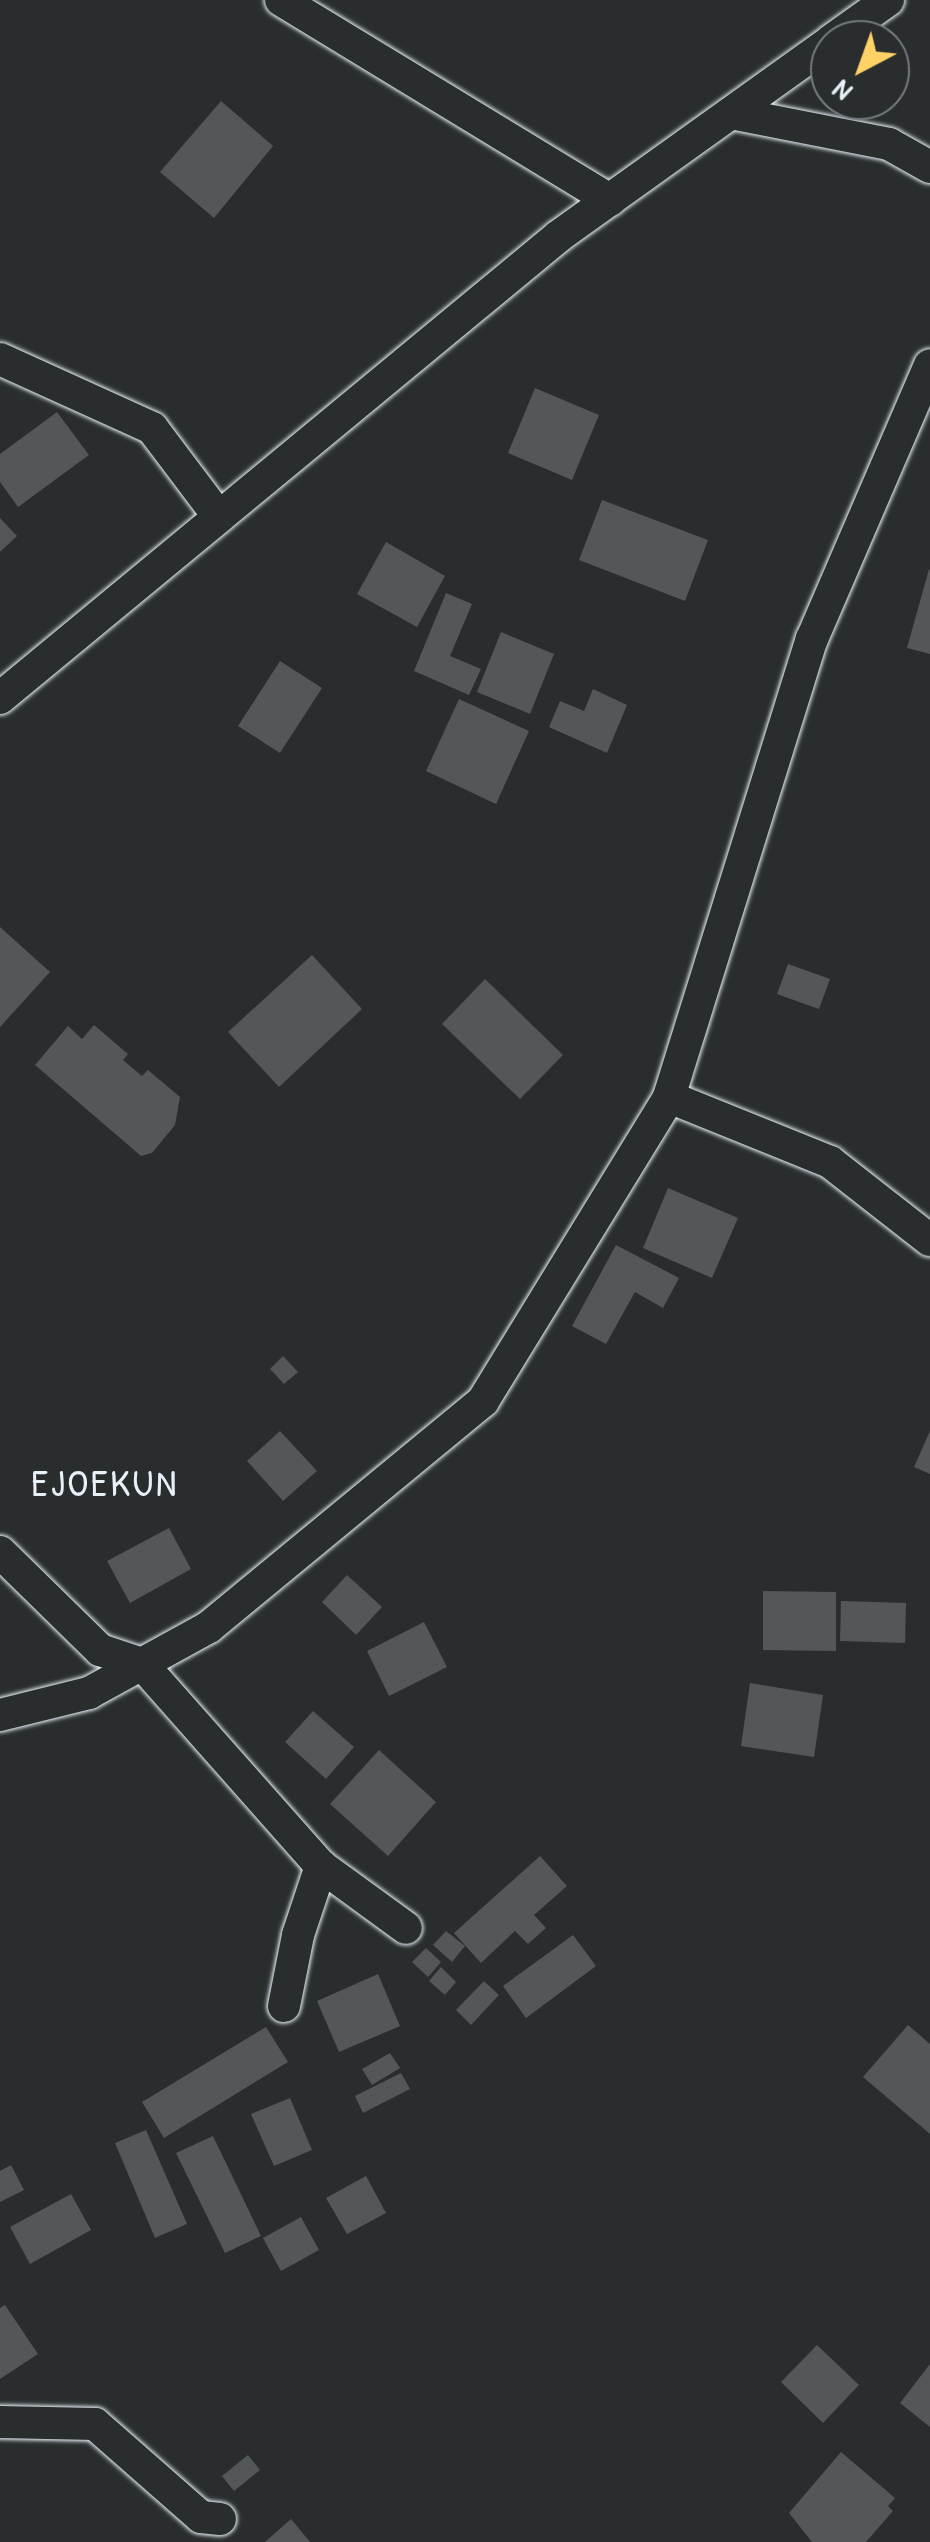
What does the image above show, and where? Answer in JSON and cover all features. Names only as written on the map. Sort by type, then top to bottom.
[{"type":"street","points":[[281,0],[610,200]]},
{"type":"street","points":[[860,20],[888,0]]},
{"type":"street","points":[[0,698],[610,200],[810,56]]},
{"type":"street","points":[[730,113],[888,144],[930,167]]},
{"type":"street","points":[[0,360],[152,428],[219,518]]},
{"type":"street","points":[[0,1715],[89,1693],[208,1627],[483,1402],[669,1097],[812,639],[930,365]]},
{"type":"street","points":[[669,1097],[830,1162],[930,1240]]},
{"type":"street","points":[[0,1552],[100,1650],[142,1664],[321,1866],[406,1928]]},
{"type":"street","points":[[284,2006],[298,1934],[321,1866]]},
{"type":"street","points":[[0,2422],[95,2424],[201,2517],[220,2519]]},
{"type":"building","points":[[221,101],[273,146],[214,218],[160,172]]},
{"type":"building","points":[[535,388],[599,415],[572,480],[508,453]]},
{"type":"building","points":[[57,412],[89,455],[18,507],[0,482],[0,454]]},
{"type":"building","points":[[602,500],[708,540],[685,601],[579,560]]},
{"type":"building","points":[[0,518],[17,536],[0,552]]},
{"type":"building","points":[[386,542],[445,576],[417,627],[357,594]]},
{"type":"building","points":[[930,570],[930,654],[907,648]]},
{"type":"building","points":[[446,593],[472,604],[450,656],[481,669],[469,695],[414,671]]},
{"type":"building","points":[[501,632],[554,654],[530,714],[477,692]]},
{"type":"building","points":[[280,661],[322,688],[280,753],[238,726]]},
{"type":"building","points":[[593,689],[627,705],[607,753],[549,727],[560,701],[584,711]]},
{"type":"building","points":[[459,699],[529,731],[496,804],[426,771]]},
{"type":"building","points":[[0,927],[50,972],[0,1027]]},
{"type":"building","points":[[312,955],[362,1009],[279,1087],[228,1032]]},
{"type":"building","points":[[788,964],[830,979],[819,1009],[777,994]]},
{"type":"building","points":[[485,979],[563,1055],[520,1099],[442,1024]]},
{"type":"building","points":[[94,1025],[128,1054],[123,1060],[142,1076],[148,1070],[180,1097],[175,1125],[152,1153],[141,1156],[35,1065],[68,1026],[82,1039]]},
{"type":"building","points":[[668,1188],[738,1218],[712,1278],[643,1248]]},
{"type":"building","points":[[616,1245],[679,1278],[663,1308],[635,1292],[606,1344],[572,1326]]},
{"type":"building","points":[[283,1356],[298,1372],[284,1384],[270,1369]]},
{"type":"building","points":[[280,1431],[317,1471],[283,1501],[247,1461]]},
{"type":"building","points":[[930,1431],[930,1474],[914,1467]]},
{"type":"building","points":[[169,1528],[191,1569],[130,1603],[107,1561]]},
{"type":"building","points":[[347,1575],[382,1607],[356,1635],[322,1602]]},
{"type":"building","points":[[763,1591],[836,1592],[836,1651],[763,1650]]},
{"type":"building","points":[[841,1601],[906,1603],[905,1643],[840,1641]]},
{"type":"building","points":[[424,1622],[447,1667],[389,1696],[367,1651]]},
{"type":"building","points":[[750,1683],[823,1695],[814,1757],[741,1746]]},
{"type":"building","points":[[313,1711],[354,1747],[326,1779],[285,1742]]},
{"type":"building","points":[[379,1750],[436,1802],[388,1856],[330,1804]]},
{"type":"building","points":[[540,1856],[567,1886],[534,1915],[546,1928],[528,1944],[515,1931],[481,1963],[454,1933]]},
{"type":"building","points":[[446,1931],[465,1946],[452,1962],[433,1945]]},
{"type":"building","points":[[573,1935],[596,1966],[526,2018],[503,1986]]},
{"type":"building","points":[[426,1948],[441,1962],[428,1977],[412,1962]]},
{"type":"building","points":[[441,1967],[456,1982],[445,1995],[429,1981]]},
{"type":"building","points":[[378,1974],[400,2026],[339,2052],[317,2001]]},
{"type":"building","points":[[484,1981],[499,1995],[471,2025],[456,2010]]},
{"type":"building","points":[[908,2025],[930,2044],[930,2134],[863,2077]]},
{"type":"building","points":[[266,2027],[288,2062],[164,2138],[142,2102]]},
{"type":"building","points":[[390,2053],[400,2068],[372,2085],[362,2069]]},
{"type":"building","points":[[401,2073],[410,2089],[363,2113],[355,2096]]},
{"type":"building","points":[[290,2098],[312,2150],[274,2166],[251,2114]]},
{"type":"building","points":[[146,2130],[187,2224],[155,2238],[115,2143]]},
{"type":"building","points":[[213,2136],[261,2236],[225,2253],[176,2153]]},
{"type":"building","points":[[11,2165],[24,2190],[0,2202],[0,2171]]},
{"type":"building","points":[[366,2176],[386,2213],[347,2234],[326,2198]]},
{"type":"building","points":[[71,2194],[91,2230],[30,2264],[10,2227]]},
{"type":"building","points":[[301,2217],[319,2250],[281,2271],[263,2238]]},
{"type":"building","points":[[5,2305],[38,2354],[0,2379],[0,2308]]},
{"type":"building","points":[[817,2345],[859,2385],[823,2423],[781,2382]]},
{"type":"building","points":[[930,2364],[930,2427],[900,2403]]},
{"type":"building","points":[[841,2452],[895,2498],[888,2506],[893,2511],[866,2542],[812,2542],[789,2513]]},
{"type":"building","points":[[248,2455],[260,2470],[234,2491],[222,2476]]},
{"type":"building","points":[[291,2519],[310,2542],[265,2542]]},
{"type":"district","name":"EJOEKUN","points":[[105,1483]]}]
